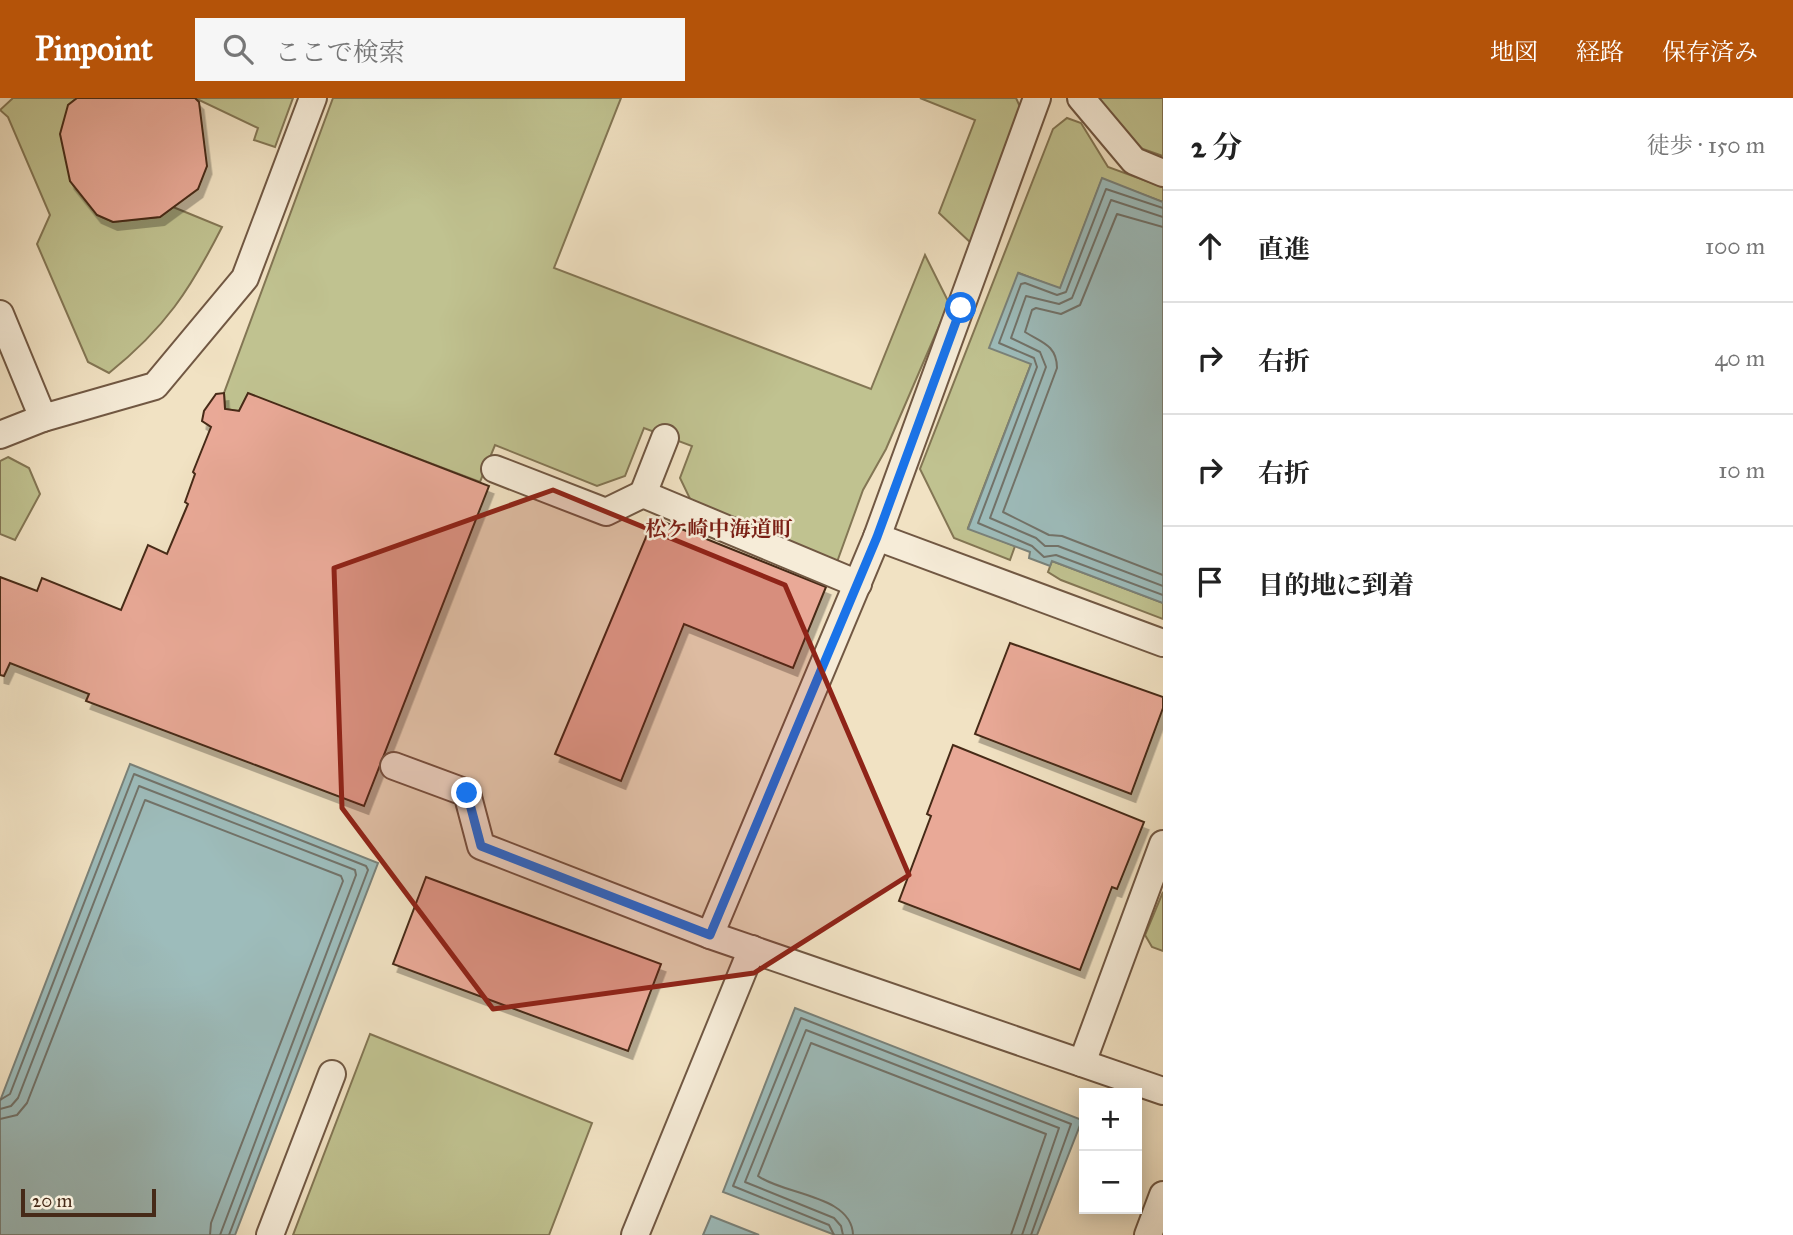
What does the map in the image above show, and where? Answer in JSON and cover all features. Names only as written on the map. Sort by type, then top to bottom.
[{"type":"lane","points":[[0,435],[43,418],[155,386],[245,278],[313,98]]},
{"type":"lane","points":[[710,935],[877,537],[1037,98]]},
{"type":"lane","points":[[1081,98],[1134,161],[1163,173]]},
{"type":"lane","points":[[0,314],[43,418]]},
{"type":"lane","points":[[495,469],[606,512],[643,494],[665,439]]},
{"type":"lane","points":[[643,494],[858,584]]},
{"type":"lane","points":[[877,537],[1163,643]]},
{"type":"lane","points":[[394,766],[467,793],[481,846],[710,935],[1163,1091]]},
{"type":"lane","points":[[1082,1063],[1163,844]]},
{"type":"lane","points":[[635,1235],[752,949]]},
{"type":"lane","points":[[270,1235],[332,1074]]},
{"type":"lane","points":[[1148,1235],[1163,1195]]},
{"type":"highlighted area","points":[[553,490],[785,585],[909,875],[754,973],[493,1009],[342,808],[334,568]]},
{"type":"green space","points":[[13,98],[77,98],[68,105],[70,181],[97,215],[113,222],[160,217],[173,207],[222,227],[199,270],[161,324],[109,373],[88,362],[37,244],[50,215],[8,117],[0,110]]},
{"type":"green space","points":[[195,98],[293,98],[275,147],[254,140],[258,128]]},
{"type":"green space","points":[[333,98],[621,98],[554,268],[871,389],[925,255],[949,303],[886,449],[863,490],[837,562],[692,503],[680,478],[692,446],[644,428],[625,476],[597,486],[495,445],[480,482],[248,394],[239,411],[225,409],[224,393]]},
{"type":"green space","points":[[920,98],[1016,98],[1022,111],[972,244],[939,213],[975,120]]},
{"type":"green space","points":[[1098,98],[1163,98],[1163,156],[1126,143]]},
{"type":"green space","points":[[1067,118],[1081,123],[1108,167],[1163,187],[1163,202],[1102,179],[1060,289],[1019,273],[1031,364],[968,528],[1015,546],[1010,560],[954,538],[920,469],[1053,129]]},
{"type":"green space","points":[[8,457],[29,468],[40,494],[15,540],[0,534],[0,461]]},
{"type":"green space","points":[[1052,561],[1163,603],[1163,619],[1061,580],[1048,572]]},
{"type":"green space","points":[[1163,892],[1163,951],[1152,947],[1145,935]]},
{"type":"green space","points":[[370,1034],[592,1123],[549,1235],[293,1235]]},
{"type":"water","points":[[1102,178],[1163,202],[1163,603],[1052,561],[1050,566],[1029,558],[1030,552],[968,529],[1031,364],[989,348],[1018,273],[1060,288]]},
{"type":"water","points":[[130,764],[378,863],[235,1235],[0,1235],[0,1101]]},
{"type":"water","points":[[795,1008],[1079,1119],[1079,1128],[1037,1235],[835,1235],[723,1192]]},
{"type":"water","points":[[711,1216],[759,1235],[703,1235]]},
{"type":"building","points":[[77,98],[195,98],[199,102],[207,166],[198,189],[160,217],[113,222],[97,215],[70,181],[60,134],[68,105]]},
{"type":"building","points":[[224,393],[225,409],[239,411],[248,393],[489,486],[364,806],[86,701],[89,694],[10,663],[4,676],[0,675],[0,577],[37,591],[42,578],[121,610],[148,545],[167,554],[188,504],[185,502],[195,474],[193,472],[211,427],[202,421],[204,411],[216,394]]},
{"type":"building","points":[[654,518],[826,587],[793,668],[684,624],[621,781],[555,754]]},
{"type":"building","points":[[1010,643],[1163,697],[1163,708],[1131,794],[975,734]]},
{"type":"building","points":[[953,745],[1144,822],[1117,889],[1112,887],[1080,970],[899,901],[931,816],[927,814]]},
{"type":"building","points":[[426,877],[661,964],[628,1051],[393,964]]},
{"type":"district","name":"松ケ崎中海道町","points":[[719,529]]},
{"type":"route","points":[[467,793],[481,846],[710,935],[877,537],[961,308]]}]
